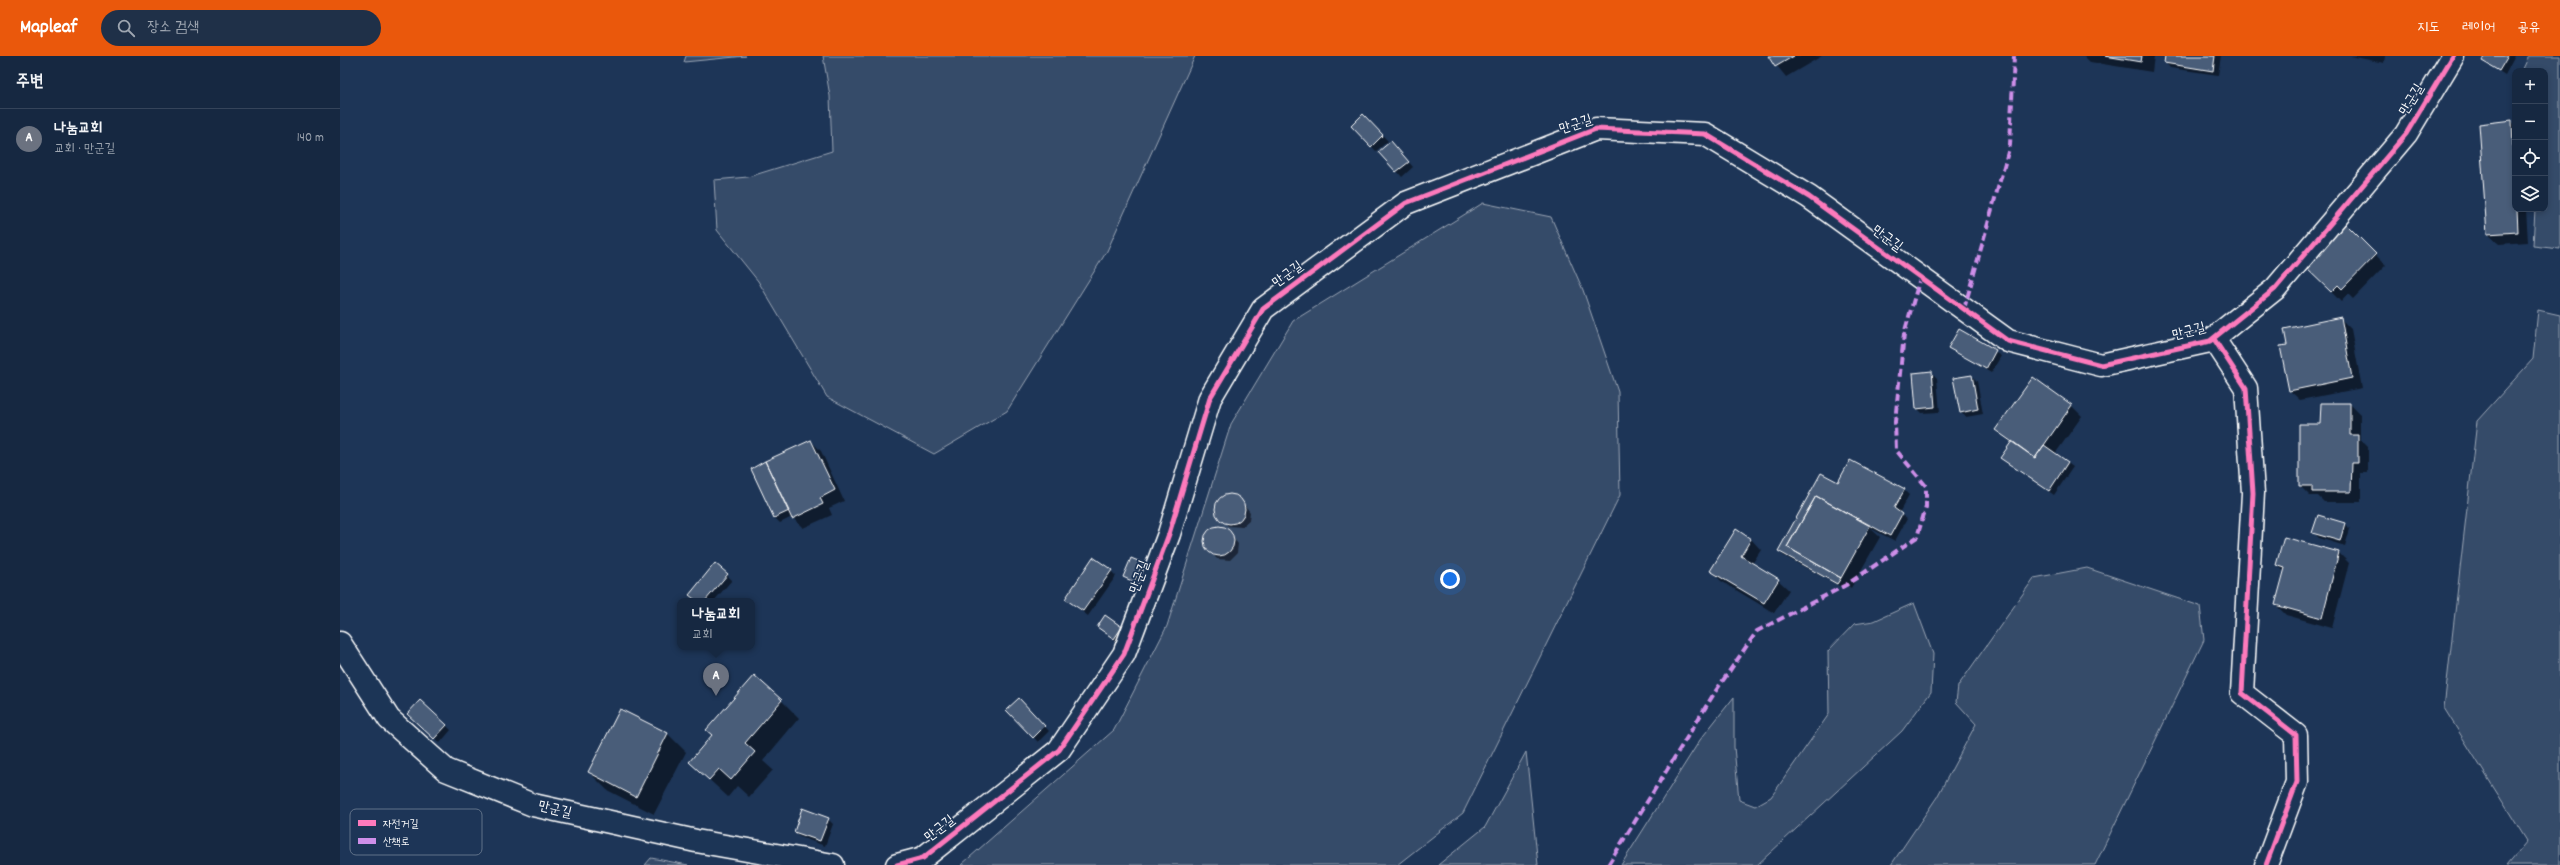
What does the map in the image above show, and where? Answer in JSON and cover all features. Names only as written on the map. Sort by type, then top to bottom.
[{"type":"street","name":"만군길","points":[[897,865],[923,858],[1059,750],[1124,654],[1169,534],[1210,398],[1263,309],[1406,203],[1596,129],[1705,134],[1809,196],[2008,341],[2101,365],[2210,342],[2280,283],[2406,134],[2453,56]]},
{"type":"street","points":[[2214,339],[2246,388],[2253,493],[2242,693],[2296,735],[2298,782],[2266,865]]},
{"type":"street","name":"만군길","points":[[340,643],[389,719],[446,770],[533,805],[696,841],[833,865]]},
{"type":"shaded area","points":[[686,56],[746,56],[684,62]]},
{"type":"shaded area","points":[[823,56],[1195,56],[1107,251],[1007,411],[934,454],[827,397],[758,281],[717,230],[714,180],[748,177],[832,151],[830,96]]},
{"type":"shaded area","points":[[2529,56],[2560,56],[2560,249],[2533,246],[2535,212],[2548,212],[2548,68],[2523,68]]},
{"type":"shaded area","points":[[1483,203],[1551,217],[1583,290],[1618,392],[1620,495],[1463,813],[1397,865],[961,865],[1114,730],[1167,626],[1231,424],[1293,321]]},
{"type":"shaded area","points":[[2538,310],[2560,315],[2560,865],[2507,865],[2527,841],[2444,708],[2477,421],[2533,359]]},
{"type":"shaded area","points":[[2087,568],[2200,606],[2204,640],[2095,865],[1891,865],[1937,797],[1976,724],[1956,702],[1958,686],[2034,578]]},
{"type":"shaded area","points":[[1914,603],[1933,654],[1931,692],[1902,731],[1757,865],[1621,865],[1700,740],[1734,697],[1734,747],[1739,800],[1755,806],[1771,797],[1829,714],[1828,651],[1854,624],[1874,621]]},
{"type":"shaded area","points":[[1526,752],[1538,865],[1438,865],[1485,827]]},
{"type":"shaded area","points":[[651,858],[688,865],[645,865]]},
{"type":"building","points":[[1768,56],[1794,56],[1775,67]]},
{"type":"building","points":[[2105,56],[2142,56],[2141,62]]},
{"type":"building","points":[[2165,56],[2215,56],[2213,71],[2164,63]]},
{"type":"building","points":[[2485,56],[2508,56],[2499,71],[2482,61]]},
{"type":"building","points":[[1363,114],[1383,135],[1371,147],[1351,126]]},
{"type":"building","points":[[2512,120],[2512,212],[2517,212],[2518,232],[2487,234],[2479,124]]},
{"type":"building","points":[[1391,141],[1409,162],[1396,172],[1378,152]]},
{"type":"building","points":[[2346,224],[2376,254],[2342,289],[2338,285],[2331,292],[2304,266]]},
{"type":"building","points":[[2341,317],[2352,378],[2289,391],[2280,346],[2287,345],[2284,329]]},
{"type":"building","points":[[1959,329],[1996,350],[1986,369],[1948,348]]},
{"type":"building","points":[[1932,371],[1935,407],[1916,409],[1913,373]]},
{"type":"building","points":[[1972,375],[1978,409],[1960,413],[1953,378]]},
{"type":"building","points":[[2033,377],[2072,405],[2035,458],[1995,430]]},
{"type":"building","points":[[2321,403],[2350,403],[2350,435],[2358,435],[2358,463],[2352,463],[2351,492],[2312,492],[2312,486],[2299,486],[2299,424],[2320,424]]},
{"type":"building","points":[[811,440],[835,490],[820,498],[823,504],[792,519],[765,461]]},
{"type":"building","points":[[2012,441],[2035,458],[2044,445],[2068,462],[2049,491],[2000,458]]},
{"type":"building","points":[[1850,460],[1905,489],[1894,508],[1902,514],[1890,536],[1816,496],[1787,547],[1841,578],[1837,584],[1778,551],[1821,473],[1838,482]]},
{"type":"building","points":[[765,461],[789,511],[774,518],[751,469]]},
{"type":"building","points":[[1230,494],[1241,498],[1245,509],[1241,520],[1230,524],[1219,520],[1215,509],[1219,498]]},
{"type":"building","points":[[1816,496],[1870,526],[1841,578],[1787,547]]},
{"type":"building","points":[[2318,515],[2345,523],[2340,541],[2312,533]]},
{"type":"building","points":[[1219,526],[1230,530],[1234,541],[1230,552],[1219,556],[1208,552],[1204,541],[1208,530]]},
{"type":"building","points":[[1736,529],[1751,539],[1741,556],[1779,579],[1764,603],[1710,571]]},
{"type":"building","points":[[2284,537],[2339,552],[2322,618],[2275,605],[2285,568],[2276,565]]},
{"type":"building","points":[[1093,557],[1112,570],[1083,611],[1065,599]]},
{"type":"building","points":[[1131,558],[1143,563],[1134,582],[1123,577]]},
{"type":"building","points":[[715,563],[728,574],[708,598],[693,598],[689,595]]},
{"type":"building","points":[[1105,615],[1122,627],[1114,639],[1097,627]]},
{"type":"building","points":[[754,675],[782,700],[745,743],[755,752],[731,780],[719,769],[709,780],[689,762],[712,735],[706,730]]},
{"type":"building","points":[[1019,698],[1045,726],[1033,738],[1006,710]]},
{"type":"building","points":[[420,700],[447,725],[434,739],[407,714]]},
{"type":"building","points":[[620,709],[668,733],[636,797],[588,772]]},
{"type":"building","points":[[802,808],[829,818],[820,841],[794,832]]},
{"type":"marked path","points":[[1964,309],[2010,145],[2014,56]]},
{"type":"marked path","points":[[1608,865],[1715,692],[1757,631],[1846,585],[1917,537],[1926,507],[1926,486],[1896,450],[1895,422],[1904,334],[1920,278]]},
{"type":"cycle path","points":[[897,865],[923,858],[1059,750],[1124,654],[1169,534],[1210,398],[1263,309],[1406,203],[1596,129],[1705,134],[1809,197],[2008,341],[2101,365],[2210,341],[2275,289],[2406,134],[2453,56]]},
{"type":"cycle path","points":[[2214,339],[2246,388],[2253,493],[2242,693],[2296,735],[2297,782],[2266,865]]},
{"type":"place","name":"나눔교회","points":[[716,696]]}]
